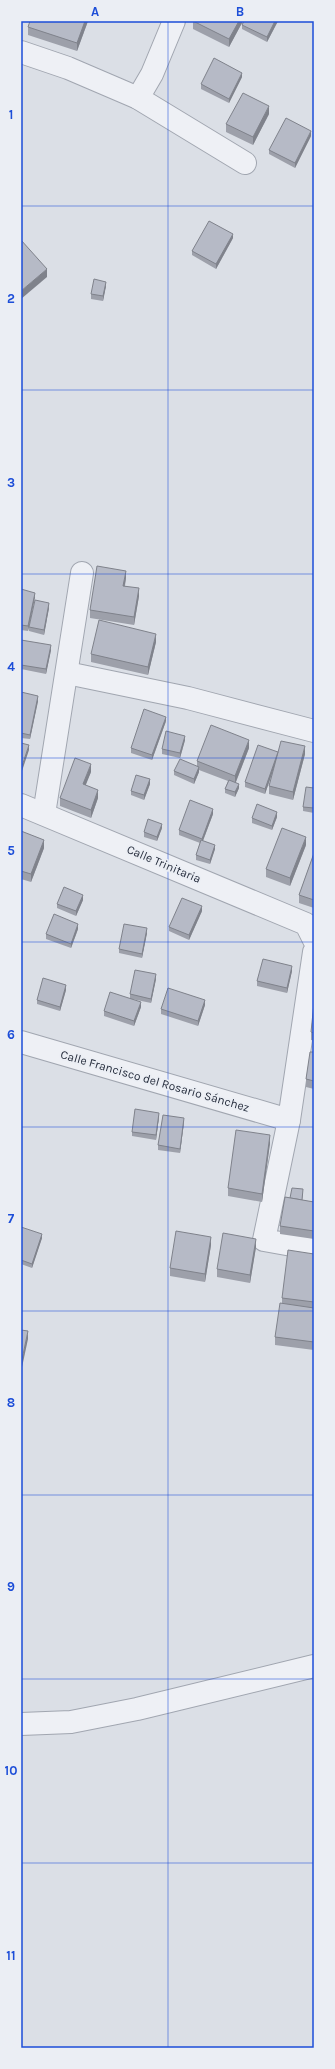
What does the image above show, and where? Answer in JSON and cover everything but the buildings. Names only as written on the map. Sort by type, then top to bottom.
[{"type":"street","points":[[138,98],[152,74],[174,21]]},
{"type":"street","points":[[21,52],[68,68],[138,98],[245,163]]},
{"type":"street","points":[[44,814],[82,573]]},
{"type":"street","points":[[66,673],[188,698],[314,731]]},
{"type":"street","name":"Calle Trinitaria","points":[[21,805],[310,932]]},
{"type":"street","points":[[314,952],[289,1120],[264,1240],[314,1249]]},
{"type":"street","name":"Calle Francisco del Rosario Sánchez","points":[[21,1042],[289,1120]]},
{"type":"street","points":[[21,1724],[71,1722],[130,1710],[314,1666]]}]
